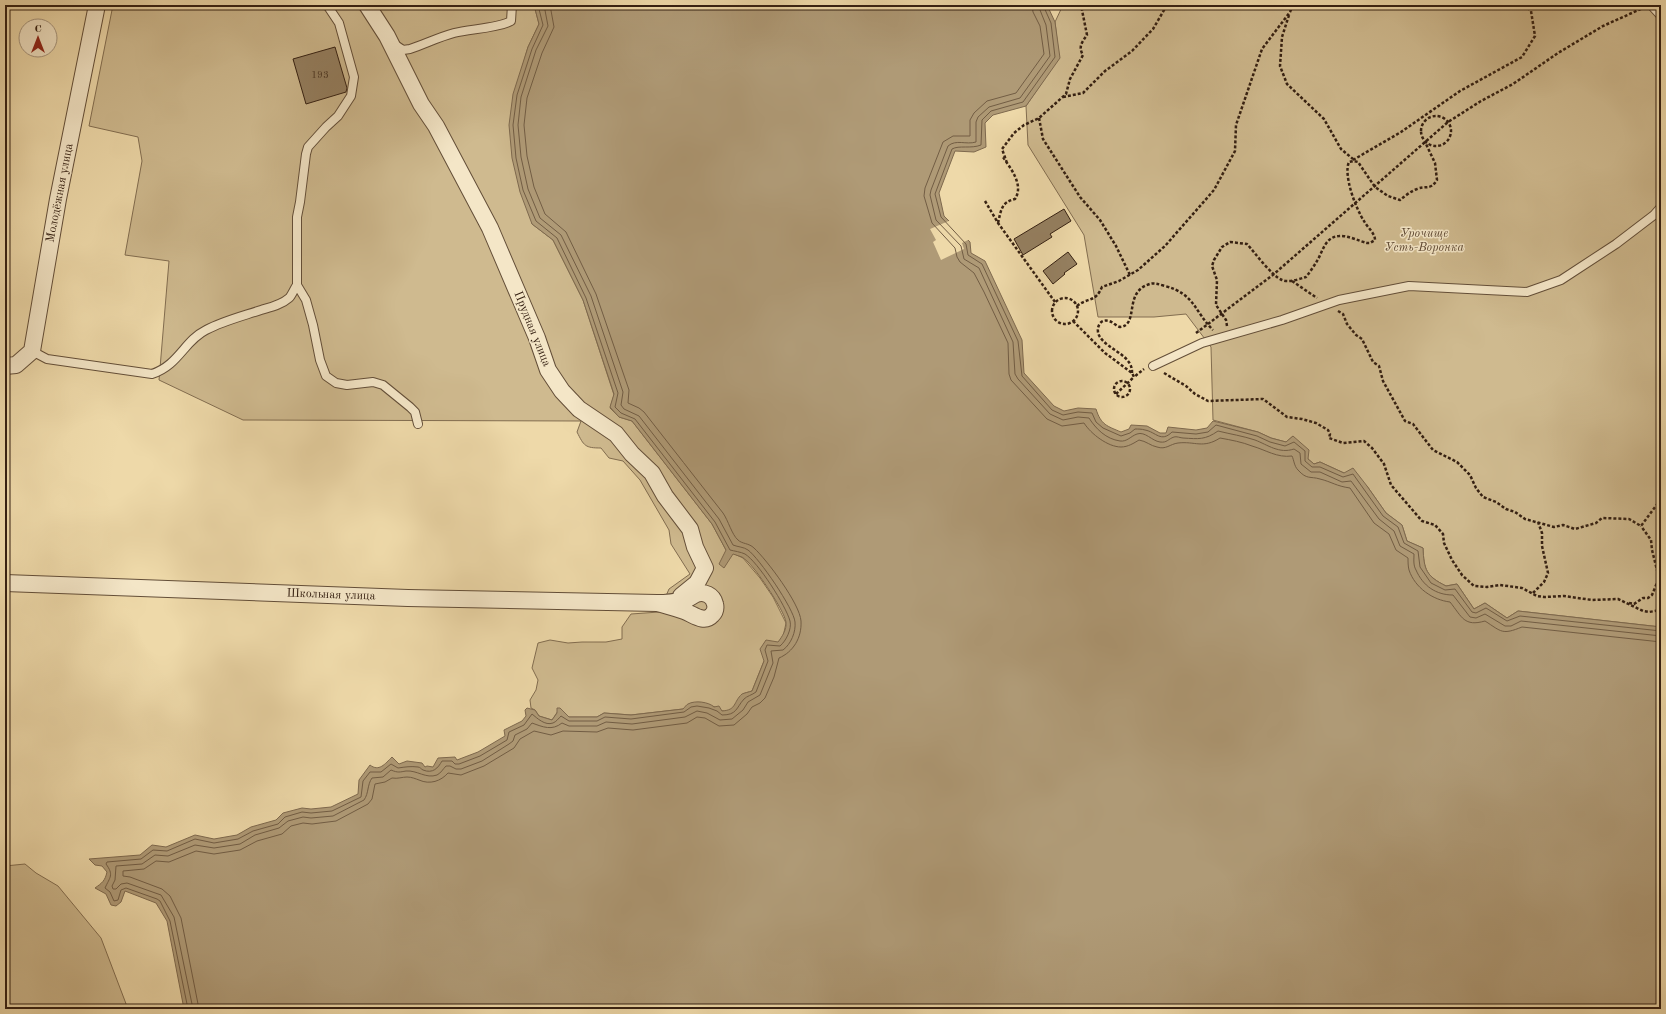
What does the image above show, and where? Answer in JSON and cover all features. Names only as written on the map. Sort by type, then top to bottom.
[{"type":"street","name":"Молодёжная улица","points":[[32,351],[58,199],[97,5]]},
{"type":"street","name":"Прудная улица","points":[[367,5],[390,41],[421,104],[436,126],[490,228],[537,338],[548,370],[562,391],[579,408],[616,434],[632,454],[652,473],[666,496],[690,529],[695,546],[705,568],[698,583],[685,594],[657,603]]},
{"type":"street","points":[[5,366],[16,365],[32,351]]},
{"type":"street","name":"Школьная улица","points":[[5,584],[408,598],[657,603]]},
{"type":"lane","points":[[32,351],[47,359],[152,374],[171,364],[186,347],[204,331],[280,305],[290,297],[297,285],[297,217],[308,147],[338,116],[351,96],[354,78],[339,23],[327,5]]},
{"type":"lane","points":[[390,41],[403,50],[453,33],[476,28],[504,25],[511,21],[513,9],[512,5]]},
{"type":"lane","points":[[1650,5],[1661,16]]},
{"type":"lane","points":[[1153,366],[1202,343],[1282,320],[1326,304],[1409,286],[1527,292],[1561,280],[1616,244],[1654,215],[1661,207]]},
{"type":"lane","points":[[297,285],[306,300],[320,360],[326,376],[336,383],[347,385],[373,382],[384,385],[410,406],[415,412],[418,424]]},
{"type":"path","points":[[998,223],[1002,206],[1009,200],[1015,199],[1018,193],[1018,185],[1002,149],[1014,133],[1024,125],[1039,118],[1066,94],[1070,79],[1083,55],[1080,51],[1080,46],[1087,35],[1081,5]]},
{"type":"path","points":[[1061,98],[1083,93],[1105,71],[1132,51],[1153,28],[1167,5]]},
{"type":"path","points":[[1293,5],[1282,37],[1280,66],[1285,78],[1288,84],[1324,119],[1341,149],[1353,160],[1361,164],[1375,187],[1388,196],[1400,200],[1417,188],[1427,188],[1434,185],[1437,180],[1435,162],[1420,133],[1420,128],[1426,119],[1436,115],[1441,116],[1448,122],[1451,132],[1447,141],[1443,144],[1434,146],[1425,142]]},
{"type":"path","points":[[1223,332],[1227,326],[1227,323],[1216,305],[1217,280],[1212,266],[1222,247],[1230,242],[1247,244],[1274,274],[1282,280],[1292,281],[1306,277],[1318,260],[1324,246],[1332,238],[1340,236],[1367,243],[1375,240],[1375,236],[1363,220],[1355,202],[1347,173],[1346,167],[1348,162],[1401,132],[1460,91],[1522,57],[1535,36],[1531,11],[1525,5]]},
{"type":"path","points":[[1196,333],[1274,274],[1448,122],[1481,101],[1513,84],[1558,53],[1603,26],[1650,5]]},
{"type":"path","points":[[1077,306],[1083,301],[1091,301],[1098,295],[1102,286],[1119,281],[1138,270],[1165,246],[1214,190],[1235,151],[1236,125],[1262,49],[1290,12]]},
{"type":"path","points":[[1039,118],[1043,139],[1080,197],[1100,220],[1116,246],[1130,275]]},
{"type":"path","points":[[1003,157],[1007,163]]},
{"type":"path","points":[[985,201],[998,223],[1055,302]]},
{"type":"path","points":[[1116,394],[1134,377],[1150,365],[1208,401],[1264,399],[1279,412],[1288,417],[1302,419],[1323,427],[1330,434],[1329,438],[1333,440],[1343,443],[1364,441],[1381,459],[1391,485],[1414,513],[1422,521],[1435,526],[1443,534],[1444,542],[1452,560],[1471,585],[1477,587],[1500,585],[1522,588],[1532,594],[1544,597],[1564,596],[1592,600],[1618,599],[1634,604],[1643,598],[1648,598],[1652,595],[1659,578],[1651,540],[1641,526],[1629,519],[1602,518],[1596,523],[1575,529],[1562,526],[1554,527],[1525,519],[1496,502],[1483,497],[1476,488],[1470,474],[1457,462],[1433,450],[1413,424],[1405,421],[1383,381],[1379,366],[1373,362],[1362,339],[1347,324],[1343,314],[1292,281]]},
{"type":"path","points":[[1134,377],[1132,369],[1126,359],[1101,339],[1098,329],[1101,322],[1108,321],[1120,327],[1126,326],[1129,322],[1133,300],[1142,287],[1155,283],[1175,288],[1193,302],[1208,324],[1218,332]]},
{"type":"path","points":[[1068,298],[1075,302],[1078,314],[1073,321],[1065,324],[1056,322],[1053,318],[1051,310],[1055,302],[1059,299],[1068,298]]},
{"type":"path","points":[[1073,321],[1105,352],[1132,373]]},
{"type":"path","points":[[1123,381],[1128,383],[1130,390],[1128,395],[1123,397],[1116,394],[1114,389],[1116,384],[1123,381]]},
{"type":"path","points":[[1641,526],[1661,499]]},
{"type":"path","points":[[1532,594],[1544,582],[1548,573],[1542,546],[1542,533],[1538,522]]},
{"type":"path","points":[[1629,603],[1630,606],[1649,612],[1661,610]]},
{"type":"green space","points":[[113,5],[534,5],[539,24],[528,47],[522,68],[532,224],[553,240],[583,300],[614,395],[610,408],[619,417],[632,421],[712,524],[726,550],[743,558],[760,578],[773,597],[786,623],[783,637],[764,661],[752,691],[743,694],[733,708],[727,711],[722,711],[711,705],[694,703],[683,709],[631,715],[604,713],[597,717],[569,717],[560,708],[552,720],[539,716],[535,710],[531,708],[530,700],[536,690],[538,680],[532,668],[538,643],[550,640],[568,643],[606,642],[622,639],[622,627],[631,614],[659,612],[669,589],[690,574],[671,544],[669,530],[640,480],[623,461],[609,458],[601,448],[588,447],[583,443],[577,432],[581,421],[243,420],[159,380],[169,261],[125,255],[142,161],[138,137],[89,126]]},
{"type":"green space","name":"Урочище Усть-Воронка","points":[[1063,5],[1661,5],[1661,627],[1518,611],[1507,618],[1485,603],[1474,609],[1457,584],[1446,586],[1434,579],[1427,572],[1424,562],[1423,548],[1407,541],[1402,525],[1386,513],[1367,486],[1320,462],[1314,464],[1308,459],[1293,436],[1286,442],[1271,438],[1258,432],[1213,420],[1211,347],[1186,314],[1154,317],[1098,317],[1084,235],[1028,145],[1026,106],[1059,58],[1055,22]]},
{"type":"green space","points":[[25,864],[36,873],[58,886],[101,938],[128,1009],[5,1009],[5,866]]},
{"type":"water","points":[[534,5],[1047,5],[1055,22],[1060,58],[1026,106],[993,115],[985,123],[986,147],[974,152],[955,151],[939,193],[944,216],[970,242],[971,253],[985,261],[1022,340],[1024,373],[1054,406],[1064,411],[1078,408],[1096,409],[1102,422],[1121,432],[1129,429],[1131,425],[1147,426],[1160,433],[1166,433],[1168,427],[1196,430],[1207,428],[1213,421],[1258,432],[1271,438],[1286,442],[1293,436],[1309,450],[1308,459],[1314,464],[1320,462],[1344,473],[1353,468],[1386,513],[1402,525],[1407,541],[1423,548],[1424,562],[1427,572],[1434,579],[1446,586],[1457,584],[1474,609],[1485,603],[1507,618],[1518,611],[1661,627],[1661,1009],[184,1009],[167,921],[156,903],[125,891],[121,902],[116,906],[111,905],[106,894],[95,888],[103,882],[107,872],[102,866],[95,865],[89,859],[140,855],[152,845],[166,847],[195,835],[214,839],[237,835],[251,827],[276,820],[283,813],[302,808],[311,809],[331,807],[358,794],[359,780],[370,765],[376,768],[382,766],[392,757],[399,764],[407,761],[422,763],[425,767],[433,767],[438,758],[455,757],[457,760],[478,752],[505,736],[504,730],[522,721],[526,716],[525,710],[527,708],[535,710],[539,716],[552,720],[557,713],[557,708],[560,708],[569,717],[597,717],[604,713],[631,715],[683,709],[688,704],[698,702],[709,704],[714,707],[719,706],[722,711],[727,710],[733,707],[742,694],[752,691],[764,661],[760,649],[766,640],[778,642],[785,630],[786,622],[780,608],[753,568],[742,557],[733,554],[724,568],[719,564],[726,550],[712,524],[632,421],[619,417],[610,407],[614,394],[583,300],[553,240],[532,224],[520,192],[512,158],[509,125],[513,94],[528,47],[539,24]]},
{"type":"pier","points":[[951,220],[970,239],[962,243],[964,249],[941,260],[933,242],[936,240],[930,229]]},
{"type":"building","points":[[335,47],[347,88],[346,92],[306,104],[293,59]]},
{"type":"building","points":[[1064,209],[1071,221],[1050,234],[1052,237],[1023,255],[1014,239]]},
{"type":"building","points":[[1068,252],[1077,264],[1064,273],[1065,274],[1053,284],[1043,271]]}]
